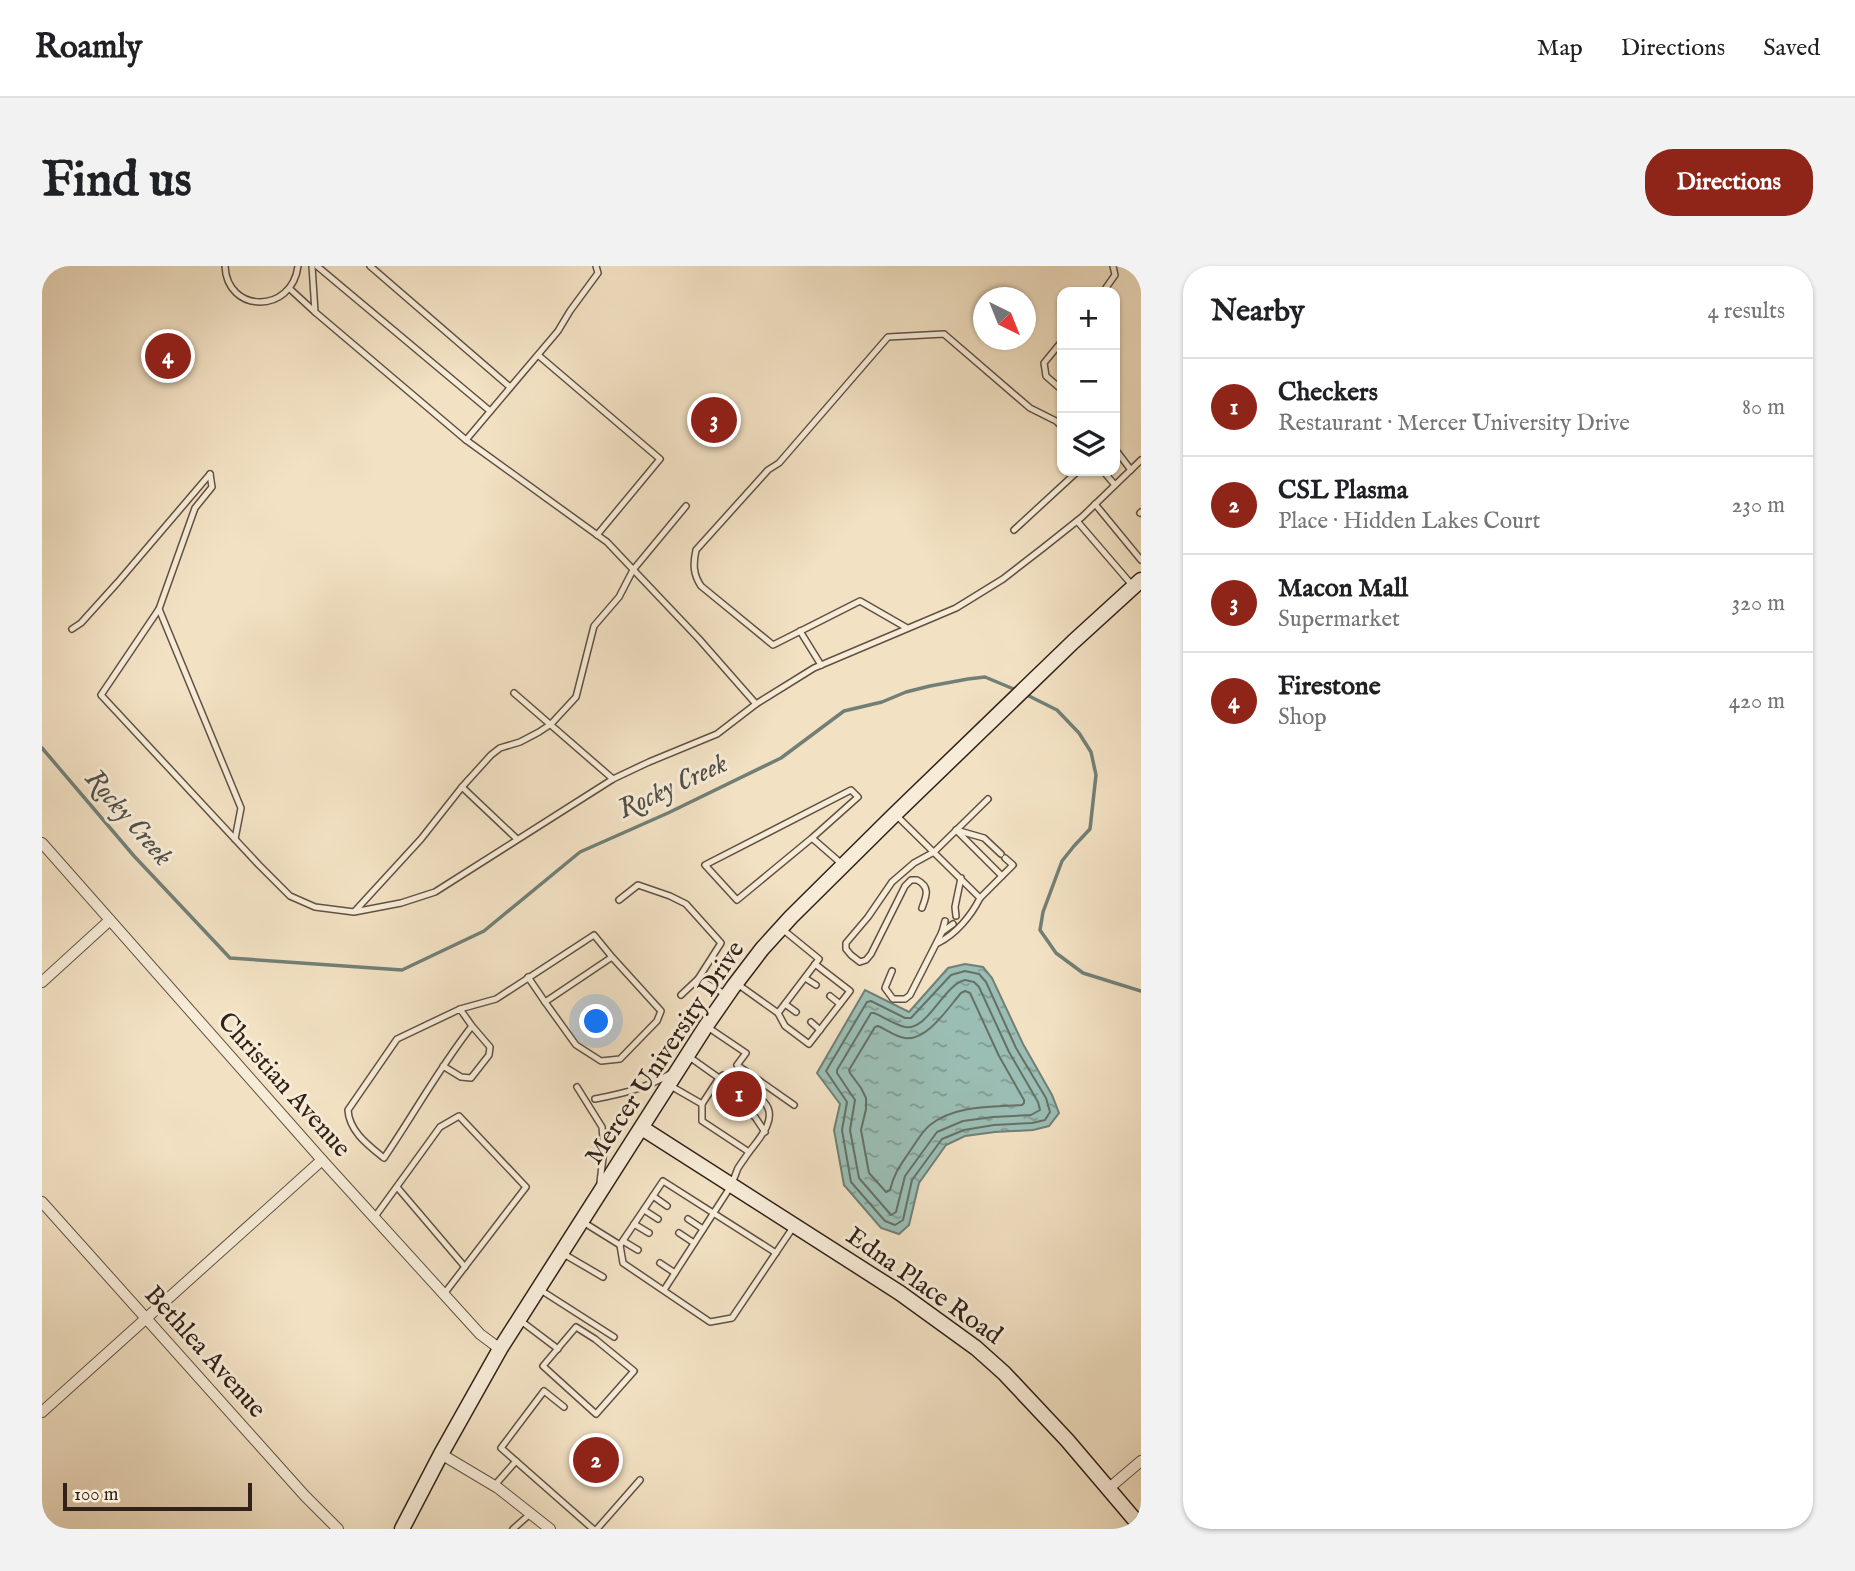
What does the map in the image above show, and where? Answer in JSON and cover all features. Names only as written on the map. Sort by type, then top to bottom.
[{"type":"main road","name":"Mercer University Drive","points":[[402,1529],[500,1349],[732,989],[781,929],[843,865],[1073,642],[1137,584]]},
{"type":"main road","name":"Edna Place Road","points":[[642,1128],[900,1293],[976,1348],[1067,1440],[1141,1527]]},
{"type":"street","name":"Christian Avenue","points":[[42,843],[374,1218],[480,1334],[500,1349]]},
{"type":"street","points":[[42,982],[110,920]]},
{"type":"street","points":[[42,1412],[322,1160]]},
{"type":"street","name":"Bethlea Avenue","points":[[42,1202],[305,1496],[338,1529]]},
{"type":"street","points":[[441,1454],[495,1486],[550,1529]]},
{"type":"street","points":[[1108,1489],[1141,1461]]},
{"type":"lane","points":[[217,266],[225,270],[228,283],[235,291],[253,302],[272,301],[290,289],[296,279],[298,266]]},
{"type":"lane","points":[[312,266],[315,312]]},
{"type":"lane","points":[[317,266],[490,411]]},
{"type":"lane","points":[[370,266],[510,387]]},
{"type":"lane","points":[[466,440],[558,331],[598,273],[596,266]]},
{"type":"lane","points":[[1107,287],[1115,275],[1113,266]]},
{"type":"lane","points":[[290,289],[466,440],[597,535],[699,639],[756,704]]},
{"type":"lane","points":[[907,628],[860,601],[773,645],[701,586],[695,578],[696,550],[768,470],[779,463],[888,337],[944,334],[1030,408],[1057,422]]},
{"type":"lane","points":[[1057,347],[1044,363],[1046,376],[1057,386]]},
{"type":"lane","points":[[538,355],[660,460],[597,535]]},
{"type":"lane","points":[[1120,456],[1131,470]]},
{"type":"lane","points":[[72,629],[81,623],[118,582],[210,474],[212,487],[195,508],[159,609],[101,695],[290,896],[316,907],[354,912],[401,903],[435,892],[613,779],[717,734],[756,704],[821,665],[956,608],[1003,579],[1077,521],[1141,460]]},
{"type":"lane","points":[[1014,530],[1073,476]]},
{"type":"lane","points":[[1107,476],[1115,485]]},
{"type":"lane","points":[[1096,504],[1141,560]]},
{"type":"lane","points":[[354,912],[421,839],[491,755],[551,724],[576,697],[594,626],[619,597],[633,570],[686,506]]},
{"type":"lane","points":[[1077,521],[1137,584]]},
{"type":"lane","points":[[159,609],[241,808],[235,839]]},
{"type":"lane","points":[[800,631],[821,665]]},
{"type":"lane","points":[[514,694],[613,779]]},
{"type":"lane","points":[[462,787],[517,839]]},
{"type":"lane","points":[[851,790],[858,797],[812,838],[737,900],[705,865],[851,790]]},
{"type":"lane","points":[[922,908],[926,888],[917,880],[911,880],[905,886],[872,954],[860,962],[846,948],[846,943],[892,882],[914,863],[934,852],[988,799]]},
{"type":"lane","points":[[895,814],[980,898]]},
{"type":"lane","points":[[936,944],[947,939],[973,912],[980,898],[1013,865],[984,838],[956,830]]},
{"type":"lane","points":[[956,830],[1002,876]]},
{"type":"lane","points":[[812,838],[843,865]]},
{"type":"lane","points":[[956,916],[955,906],[961,878]]},
{"type":"lane","points":[[619,900],[638,885],[670,896],[686,904],[721,943],[698,979],[681,995]]},
{"type":"lane","points":[[949,912],[955,906]]},
{"type":"lane","points":[[892,971],[885,988],[893,999],[905,999],[910,995],[945,921]]},
{"type":"lane","points":[[942,932],[953,924]]},
{"type":"lane","points":[[779,1013],[819,959],[781,929]]},
{"type":"lane","points":[[472,1026],[384,1158],[368,1145],[351,1125],[348,1110],[397,1039],[460,1009],[496,999],[528,977],[594,934],[661,1011],[657,1021],[620,1059],[601,1061],[576,1045],[528,977]]},
{"type":"lane","points":[[545,1002],[612,957]]},
{"type":"lane","points":[[698,979],[732,989],[779,1013],[785,1026],[809,1044],[850,991],[815,964]]},
{"type":"lane","points":[[805,978],[816,985]]},
{"type":"lane","points":[[830,996],[840,1004]]},
{"type":"lane","points":[[785,1004],[796,1012]]},
{"type":"lane","points":[[443,1066],[461,1077],[471,1078],[489,1055],[490,1047],[460,1009]]},
{"type":"lane","points":[[811,1023],[820,1030]]},
{"type":"lane","points":[[706,1027],[746,1053],[737,1066],[794,1105]]},
{"type":"lane","points":[[595,1099],[619,1095],[660,1080],[684,1061],[719,1078]]},
{"type":"lane","points":[[664,1290],[731,1186],[738,1168],[765,1132],[770,1114],[765,1103],[723,1075],[702,1104],[702,1121],[749,1152]]},
{"type":"lane","points":[[719,1078],[716,1086],[718,1091],[755,1117],[765,1132]]},
{"type":"lane","points":[[670,1085],[702,1104]]},
{"type":"lane","points":[[577,1087],[602,1127],[604,1150],[596,1201]]},
{"type":"lane","points":[[374,1218],[440,1128],[459,1116],[526,1187],[444,1294]]},
{"type":"lane","points":[[776,1253],[663,1181],[622,1243],[624,1263],[710,1322],[732,1318],[776,1253],[794,1226]]},
{"type":"lane","points":[[397,1187],[465,1267]]},
{"type":"lane","points":[[653,1196],[667,1206]]},
{"type":"lane","points":[[644,1210],[658,1219]]},
{"type":"lane","points":[[688,1219],[703,1229]]},
{"type":"lane","points":[[583,1222],[638,1250]]},
{"type":"lane","points":[[634,1224],[649,1233]]},
{"type":"lane","points":[[679,1233],[695,1243]]},
{"type":"lane","points":[[562,1253],[603,1277]]},
{"type":"lane","points":[[660,1264],[675,1273]]},
{"type":"lane","points":[[539,1289],[614,1337]]},
{"type":"lane","points":[[519,1320],[558,1349]]},
{"type":"lane","points":[[576,1327],[634,1371],[596,1414],[543,1366],[558,1349],[576,1327]]},
{"type":"lane","points":[[564,1407],[544,1391],[500,1448],[595,1529],[639,1480]]},
{"type":"lane","points":[[495,1486],[516,1461]]},
{"type":"lane","points":[[513,1529],[530,1514]]},
{"type":"green space","points":[[601,1441],[617,1461],[596,1479],[579,1459]]},
{"type":"water","points":[[965,964],[983,967],[992,978],[1059,1113],[1049,1126],[965,1136],[946,1145],[919,1183],[909,1225],[899,1234],[881,1228],[844,1185],[834,1130],[840,1104],[817,1073],[865,990],[909,1012],[948,968]]},
{"type":"waterway","name":"Rocky Creek","points":[[42,748],[134,856],[230,958],[402,970],[484,931],[580,852],[781,758],[844,711],[882,702],[906,692],[968,679],[985,677],[1016,690]]},
{"type":"waterway","name":"Rocky Creek","points":[[1027,695],[1057,710],[1079,733],[1091,752],[1096,775],[1090,829],[1062,861],[1043,912],[1040,930],[1056,953],[1083,973],[1141,991]]},
{"type":"place","name":"Firestone","points":[[168,356]]},
{"type":"place","name":"Macon Mall","points":[[714,420]]},
{"type":"place","name":"Checkers","points":[[739,1094]]},
{"type":"place","name":"CSL Plasma","points":[[596,1460]]}]
